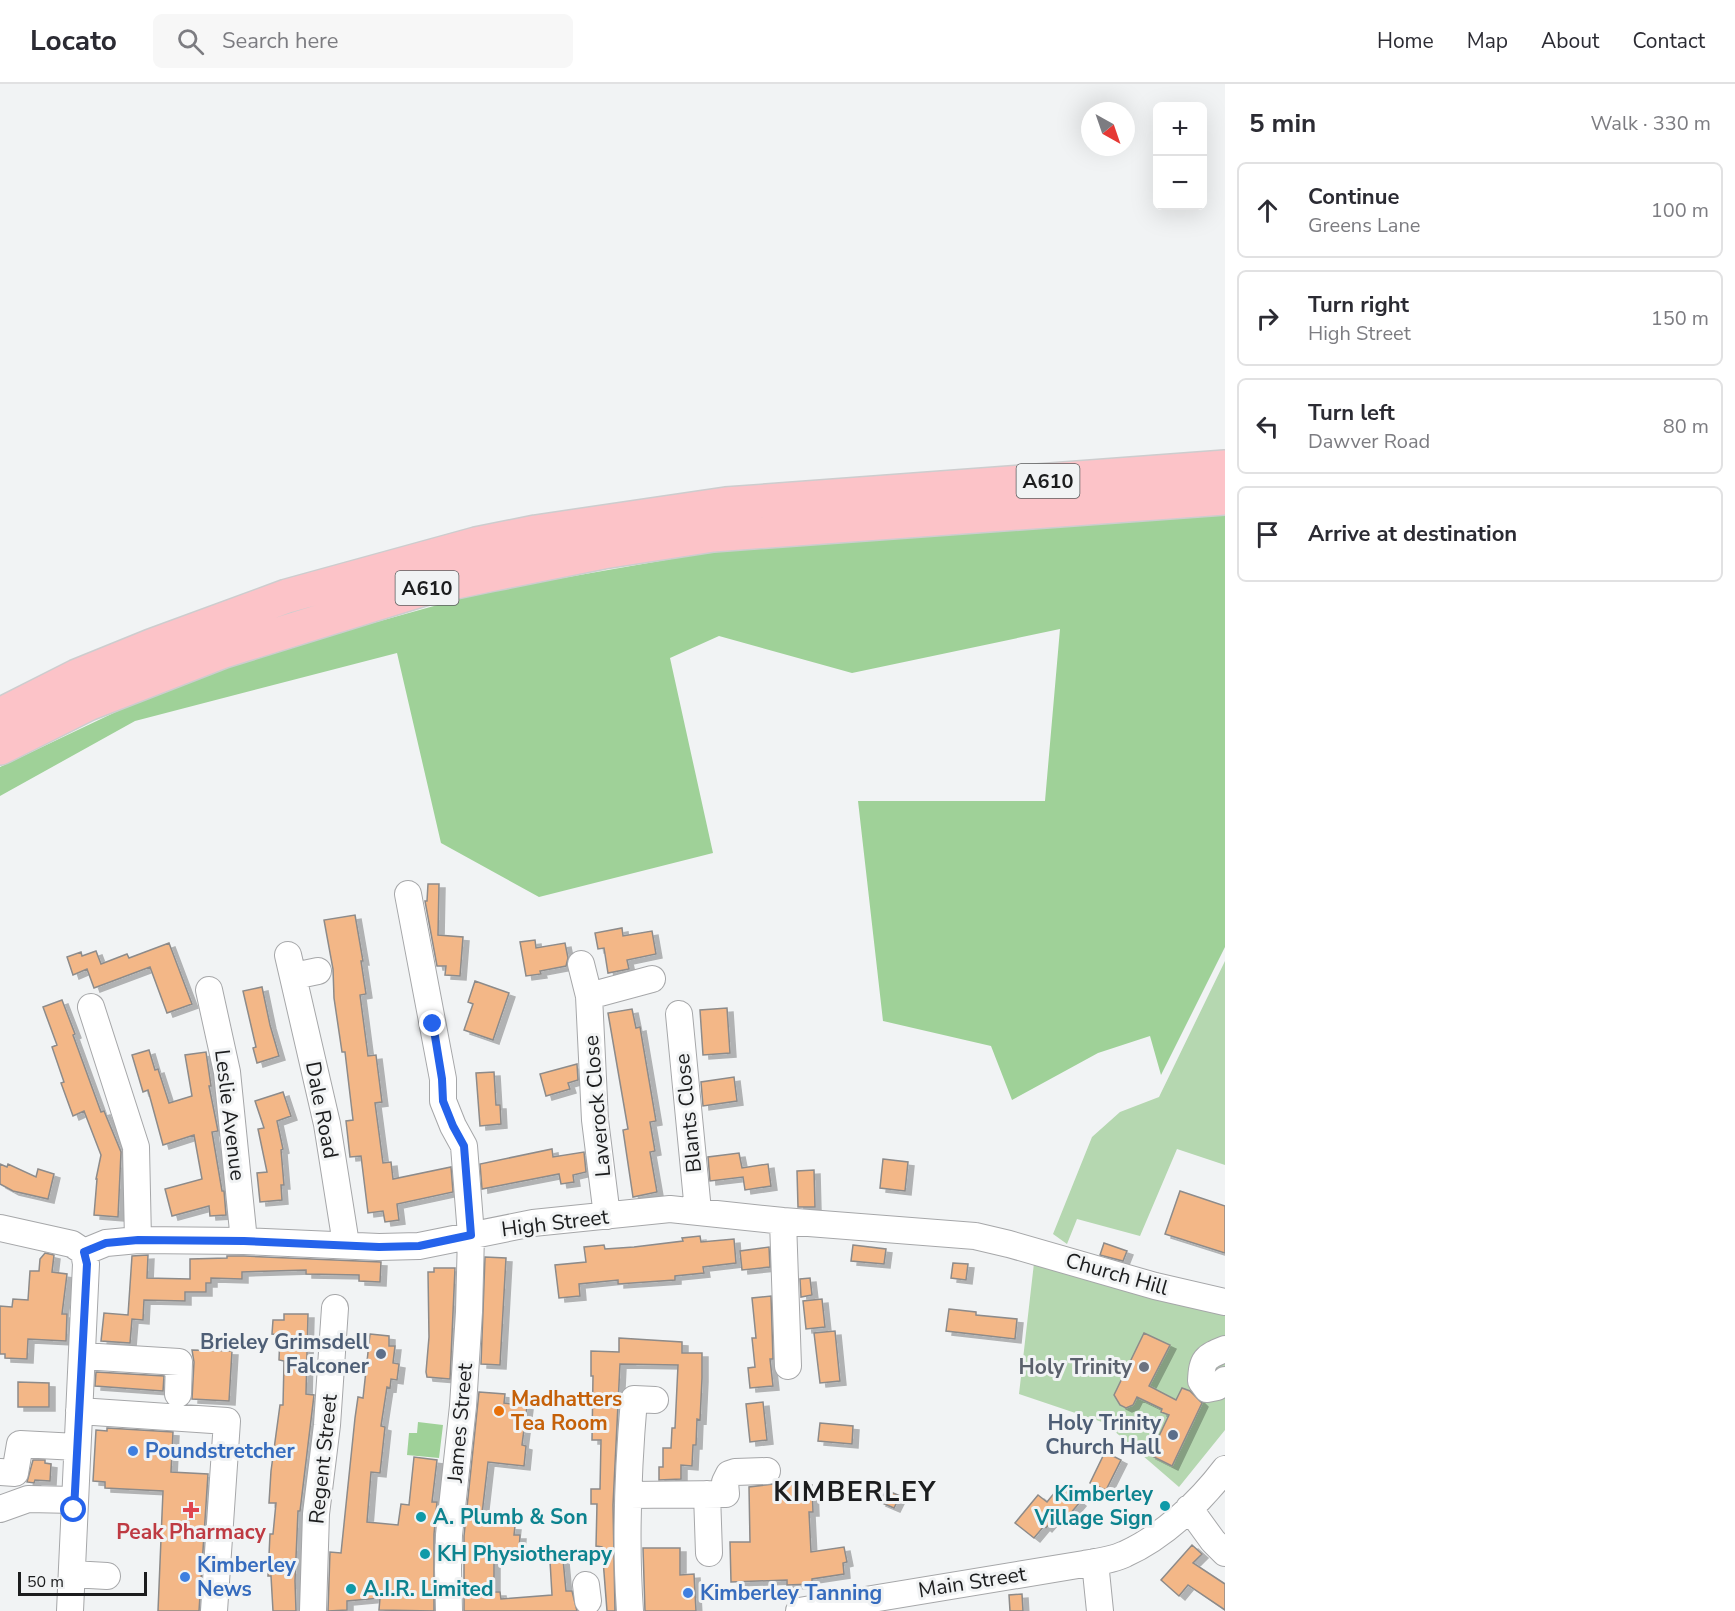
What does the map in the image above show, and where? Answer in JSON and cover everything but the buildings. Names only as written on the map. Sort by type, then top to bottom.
[{"type":"highway","name":"A610","points":[[0,715],[88,672],[254,608],[360,575],[476,544],[536,532],[726,504],[1225,467]]},
{"type":"highway","name":"A610","points":[[0,748],[88,704],[224,651],[427,588],[489,575],[603,552],[713,535],[1225,498]]},
{"type":"street","name":"James Street","points":[[408,894],[442,1079],[443,1101],[464,1146],[471,1235],[463,1406],[449,1535],[449,1611]]},
{"type":"street","name":"Laverock Close","points":[[581,964],[589,996],[595,1120],[607,1216]]},
{"type":"street","name":"Dale Road","points":[[300,968],[346,1244]]},
{"type":"street","points":[[589,996],[652,979]]},
{"type":"street","name":"Leslie Avenue","points":[[209,990],[227,1072],[244,1241]]},
{"type":"street","name":"Blants Close","points":[[679,1014],[698,1211]]},
{"type":"street","points":[[103,1018],[136,1147],[138,1240]]},
{"type":"street","name":"High Street","points":[[84,1252],[106,1243],[138,1240],[244,1241],[379,1247],[419,1246],[533,1222],[670,1209],[783,1221],[937,1232],[975,1236],[1009,1244]]},
{"type":"street","points":[[783,1221],[788,1366]]},
{"type":"street","points":[[0,1228],[72,1244],[84,1252],[87,1264],[70,1611]]},
{"type":"street","name":"Church Hill","points":[[1009,1244],[1155,1286],[1225,1302]]},
{"type":"street","name":"Regent Street","points":[[313,1611],[316,1514],[327,1425],[335,1308]]},
{"type":"street","points":[[1225,1349],[1208,1355],[1201,1365],[1201,1381],[1207,1389],[1217,1387],[1225,1380]]},
{"type":"street","points":[[82,1356],[179,1362],[178,1394]]},
{"type":"street","points":[[630,1611],[627,1559],[630,1443],[634,1399],[655,1400]]},
{"type":"street","points":[[79,1411],[227,1421],[214,1611]]},
{"type":"street","points":[[0,1472],[15,1473],[10,1443],[77,1447]]},
{"type":"street","name":"Main Street","points":[[799,1611],[1095,1562],[1123,1555],[1143,1545],[1189,1508],[1225,1468]]},
{"type":"street","points":[[709,1553],[717,1494],[729,1474],[767,1471]]},
{"type":"street","points":[[629,1495],[717,1494]]},
{"type":"street","points":[[0,1509],[28,1499],[75,1500]]},
{"type":"street","points":[[1189,1508],[1213,1541],[1225,1553]]},
{"type":"street","points":[[1095,1562],[1100,1611]]},
{"type":"street","points":[[72,1574],[107,1576]]},
{"type":"green space","points":[[1225,510],[1225,947],[1161,1075],[1150,1036],[1098,1053],[1012,1100],[991,1046],[883,1021],[858,801],[1045,801],[1060,629],[852,673],[719,636],[670,658],[713,853],[539,897],[441,843],[397,653],[135,721],[0,796],[0,767],[204,670],[488,591],[768,542]]},
{"type":"green space","points":[[1225,961],[1225,1165],[1177,1149],[1140,1236],[1077,1219],[1067,1244],[1053,1234],[1092,1137],[1120,1112],[1159,1097]]},
{"type":"green space","points":[[1034,1263],[1225,1312],[1225,1430],[1179,1487],[1105,1423],[1019,1394]]},
{"type":"green space","points":[[418,1422],[443,1425],[439,1458],[407,1455],[409,1433],[417,1433]]},
{"type":"place","name":"Brieley Grimsdell Falconer","points":[[381,1354]]},
{"type":"place","name":"Holy Trinity","points":[[1144,1367]]},
{"type":"place","name":"Madhatters Tea Room","points":[[499,1411]]},
{"type":"place","name":"Holy Trinity Church Hall","points":[[1173,1435]]},
{"type":"place","name":"Poundstretcher","points":[[133,1451]]},
{"type":"place","name":"Kimberley Village Sign","points":[[1165,1506]]},
{"type":"place","name":"Peak Pharmacy","points":[[191,1510]]},
{"type":"place","name":"A. Plumb & Son","points":[[421,1517]]},
{"type":"place","name":"KH Physiotherapy","points":[[425,1554]]},
{"type":"place","name":"Kimberley News","points":[[185,1577]]},
{"type":"place","name":"A.I.R. Limited","points":[[351,1589]]},
{"type":"place","name":"Kimberley Tanning","points":[[688,1593]]},
{"type":"district","name":"KIMBERLEY","points":[[855,1492]]},
{"type":"route","points":[[74,1510],[87,1264],[84,1252],[106,1243],[138,1240],[244,1241],[379,1247],[419,1246],[471,1235],[464,1146],[443,1101],[442,1079],[433,1024]]}]
